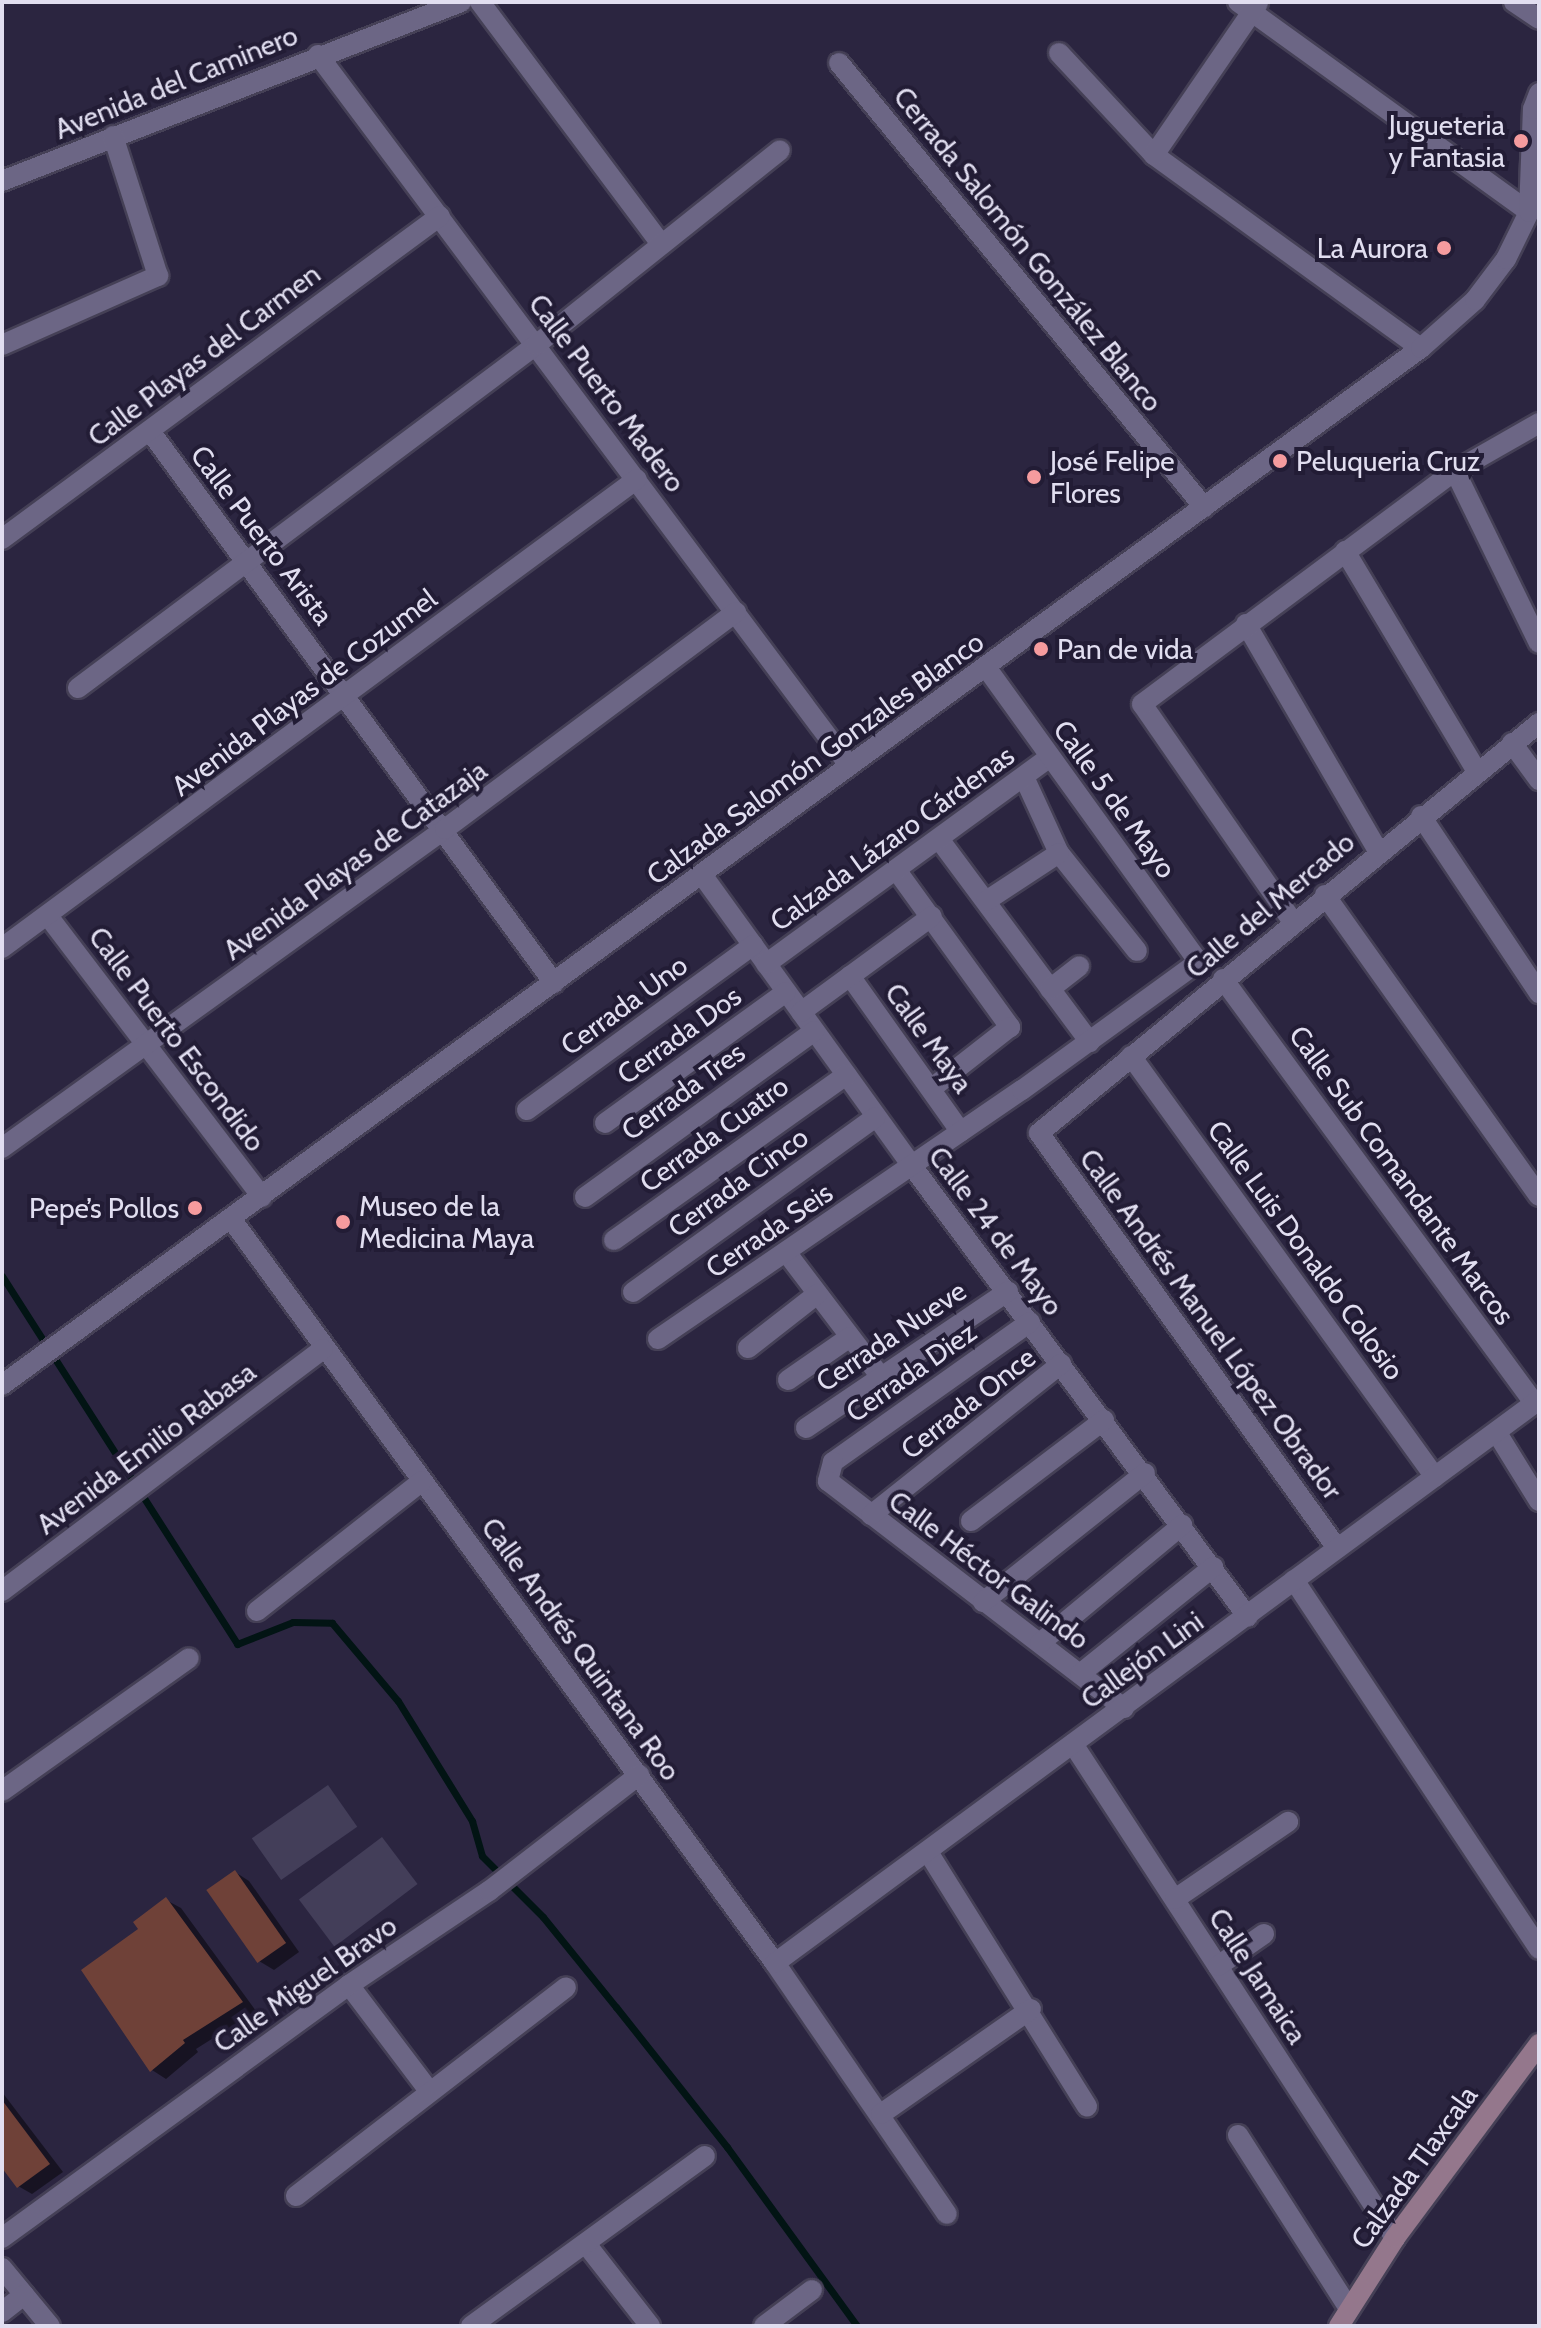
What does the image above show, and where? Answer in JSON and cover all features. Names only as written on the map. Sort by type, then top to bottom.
[{"type":"main road","name":"Calzada Tlaxcala","points":[[1343,2317],[1395,2238],[1539,2044]]},
{"type":"street","name":"Avenida del Caminero","points":[[2,181],[318,55],[461,2]]},
{"type":"street","points":[[480,2],[661,244]]},
{"type":"street","points":[[1514,2],[1539,19]]},
{"type":"street","points":[[1154,155],[1250,6],[1529,212]]},
{"type":"street","points":[[1059,53],[1154,155],[1421,348]]},
{"type":"street","name":"Calle Puerto Madero","points":[[318,55],[849,765]]},
{"type":"street","name":"Cerrada Salomón González Blanco","points":[[839,63],[1204,507]]},
{"type":"street","name":"Calzada Salomón Gonzales Blanco","points":[[2,1385],[703,876],[849,765],[1421,348],[1475,300],[1506,259],[1529,212],[1533,109],[1539,93]]},
{"type":"street","points":[[2,345],[158,276],[113,136]]},
{"type":"street","points":[[78,688],[536,345],[780,150]]},
{"type":"street","name":"Calle Playas del Carmen","points":[[2,539],[440,216]]},
{"type":"street","points":[[1293,922],[1142,704],[1455,471],[1539,423]]},
{"type":"street","name":"Calle Puerto Arista","points":[[150,431],[445,829],[554,983]]},
{"type":"street","points":[[1455,471],[1539,643]]},
{"type":"street","name":"Avenida Playas de Cozumel","points":[[2,948],[637,479]]},
{"type":"street","points":[[1345,551],[1476,770]]},
{"type":"street","name":"Avenida Playas de Catazaja","points":[[2,1148],[445,829],[736,612]]},
{"type":"street","points":[[1246,624],[1378,851]]},
{"type":"street","name":"Calle 5 de Mayo","points":[[986,667],[1195,957],[1194,965]]},
{"type":"street","name":"Calle del Mercado","points":[[1039,1133],[1476,770],[1539,723]]},
{"type":"street","points":[[1512,743],[1539,780]]},
{"type":"street","name":"Calzada Lázaro Cárdenas","points":[[766,964],[1049,758]]},
{"type":"street","points":[[1024,777],[1059,853],[1137,951]]},
{"type":"street","points":[[1421,816],[1539,993]]},
{"type":"street","points":[[939,839],[1090,1042]]},
{"type":"street","points":[[986,901],[1059,853]]},
{"type":"street","points":[[897,871],[1010,1027],[931,1089]]},
{"type":"street","name":"Calle 24 de Mayo","points":[[703,876],[912,1166],[1145,1473],[1248,1617]]},
{"type":"street","points":[[1325,895],[1539,1196]]},
{"type":"street","name":"Calle Puerto Escondido","points":[[48,916],[262,1197]]},
{"type":"street","points":[[801,1012],[932,916]]},
{"type":"street","name":"Cerrada Uno","points":[[527,1110],[753,945]]},
{"type":"street","name":"Calle del Mercado","points":[[912,1166],[1194,965]]},
{"type":"street","points":[[1050,989],[1079,966]]},
{"type":"street","name":"Calle Maya","points":[[850,976],[961,1132]]},
{"type":"street","name":"Calle Sub Comandante Marcos","points":[[1223,979],[1537,1402]]},
{"type":"street","name":"Cerrada Dos","points":[[605,1123],[786,992]]},
{"type":"street","name":"Cerrada Tres","points":[[585,1197],[814,1031]]},
{"type":"street","name":"Calle Luis Donaldo Colosio","points":[[1131,1056],[1435,1477]]},
{"type":"street","name":"Cerrada Cuatro","points":[[614,1240],[846,1075]]},
{"type":"street","name":"Cerrada Cinco","points":[[633,1292],[876,1117]]},
{"type":"street","name":"Calle Andrés Manuel López Obrador","points":[[1039,1133],[1337,1548]]},
{"type":"street","name":"Cerrada Seis","points":[[658,1339],[912,1166]]},
{"type":"street","name":"Calle Andrés Quintana Roo","points":[[232,1220],[323,1349],[775,1963],[947,2214]]},
{"type":"street","points":[[786,1252],[881,1377]]},
{"type":"street","name":"Cerrada Nueve","points":[[806,1428],[1008,1291]]},
{"type":"street","points":[[748,1348],[817,1294]]},
{"type":"street","name":"Cerrada Diez","points":[[827,1471],[833,1462],[1030,1322]]},
{"type":"street","points":[[788,1380],[850,1337]]},
{"type":"street","name":"Avenida Emilio Rabasa","points":[[2,1591],[323,1349]]},
{"type":"street","name":"Cerrada Once","points":[[871,1515],[1061,1364]]},
{"type":"street","name":"Callejón Lini","points":[[775,1963],[1537,1402]]},
{"type":"street","points":[[971,1521],[1104,1420]]},
{"type":"street","points":[[1497,1433],[1539,1501]]},
{"type":"street","name":"Calle Héctor Galindo","points":[[827,1471],[828,1481],[1124,1708]]},
{"type":"street","points":[[983,1602],[1145,1473]]},
{"type":"street","points":[[257,1611],[422,1481]]},
{"type":"street","points":[[1040,1643],[1182,1525]]},
{"type":"street","points":[[1080,1674],[1213,1567]]},
{"type":"street","points":[[1294,1580],[1539,1949]]},
{"type":"street","points":[[2,1791],[189,1658]]},
{"type":"street","name":"Calle Jamaica","points":[[1073,1744],[1395,2238]]},
{"type":"street","name":"Calle Miguel Bravo","points":[[2,2238],[349,1985],[489,1891],[639,1775]]},
{"type":"street","points":[[1175,1899],[1288,1822]]},
{"type":"street","points":[[928,1852],[1031,2009],[1087,2106]]},
{"type":"street","points":[[1218,1966],[1264,1934]]},
{"type":"street","points":[[349,1985],[430,2092]]},
{"type":"street","points":[[296,2196],[566,1987]]},
{"type":"street","points":[[881,2114],[1031,2009]]},
{"type":"street","points":[[1238,2135],[1343,2317]]},
{"type":"street","points":[[471,2326],[705,2156]]},
{"type":"street","points":[[586,2244],[650,2326]]},
{"type":"street","points":[[2,2268],[50,2326]]},
{"type":"street","points":[[764,2326],[812,2290]]},
{"type":"street","points":[[2,2312],[24,2295]]},
{"type":"shaded area","points":[[328,1785],[357,1827],[281,1880],[252,1838]]},
{"type":"shaded area","points":[[382,1837],[418,1884],[334,1947],[299,1900]]},
{"type":"building","points":[[235,1870],[286,1943],[257,1963],[206,1890]]},
{"type":"building","points":[[166,1897],[243,2002],[183,2040],[185,2043],[150,2072],[81,1970],[138,1929],[133,1922]]},
{"type":"building","points":[[2,2100],[50,2164],[17,2188],[2,2168]]},
{"type":"waterway","points":[[2,1276],[237,1644],[293,1622],[332,1623],[398,1701],[472,1821],[482,1856],[543,1917],[616,2007],[727,2147],[857,2326]]},
{"type":"place","name":"Jugueteria y Fantasia","points":[[1521,141]]},
{"type":"place","name":"La Aurora","points":[[1444,248]]},
{"type":"place","name":"Peluqueria Cruz","points":[[1280,461]]},
{"type":"place","name":"José Felipe Flores","points":[[1034,477]]},
{"type":"place","name":"Pan de vida","points":[[1041,649]]},
{"type":"place","name":"Pepe’s Pollos","points":[[195,1208]]},
{"type":"place","name":"Museo de la Medicina Maya","points":[[343,1222]]}]
